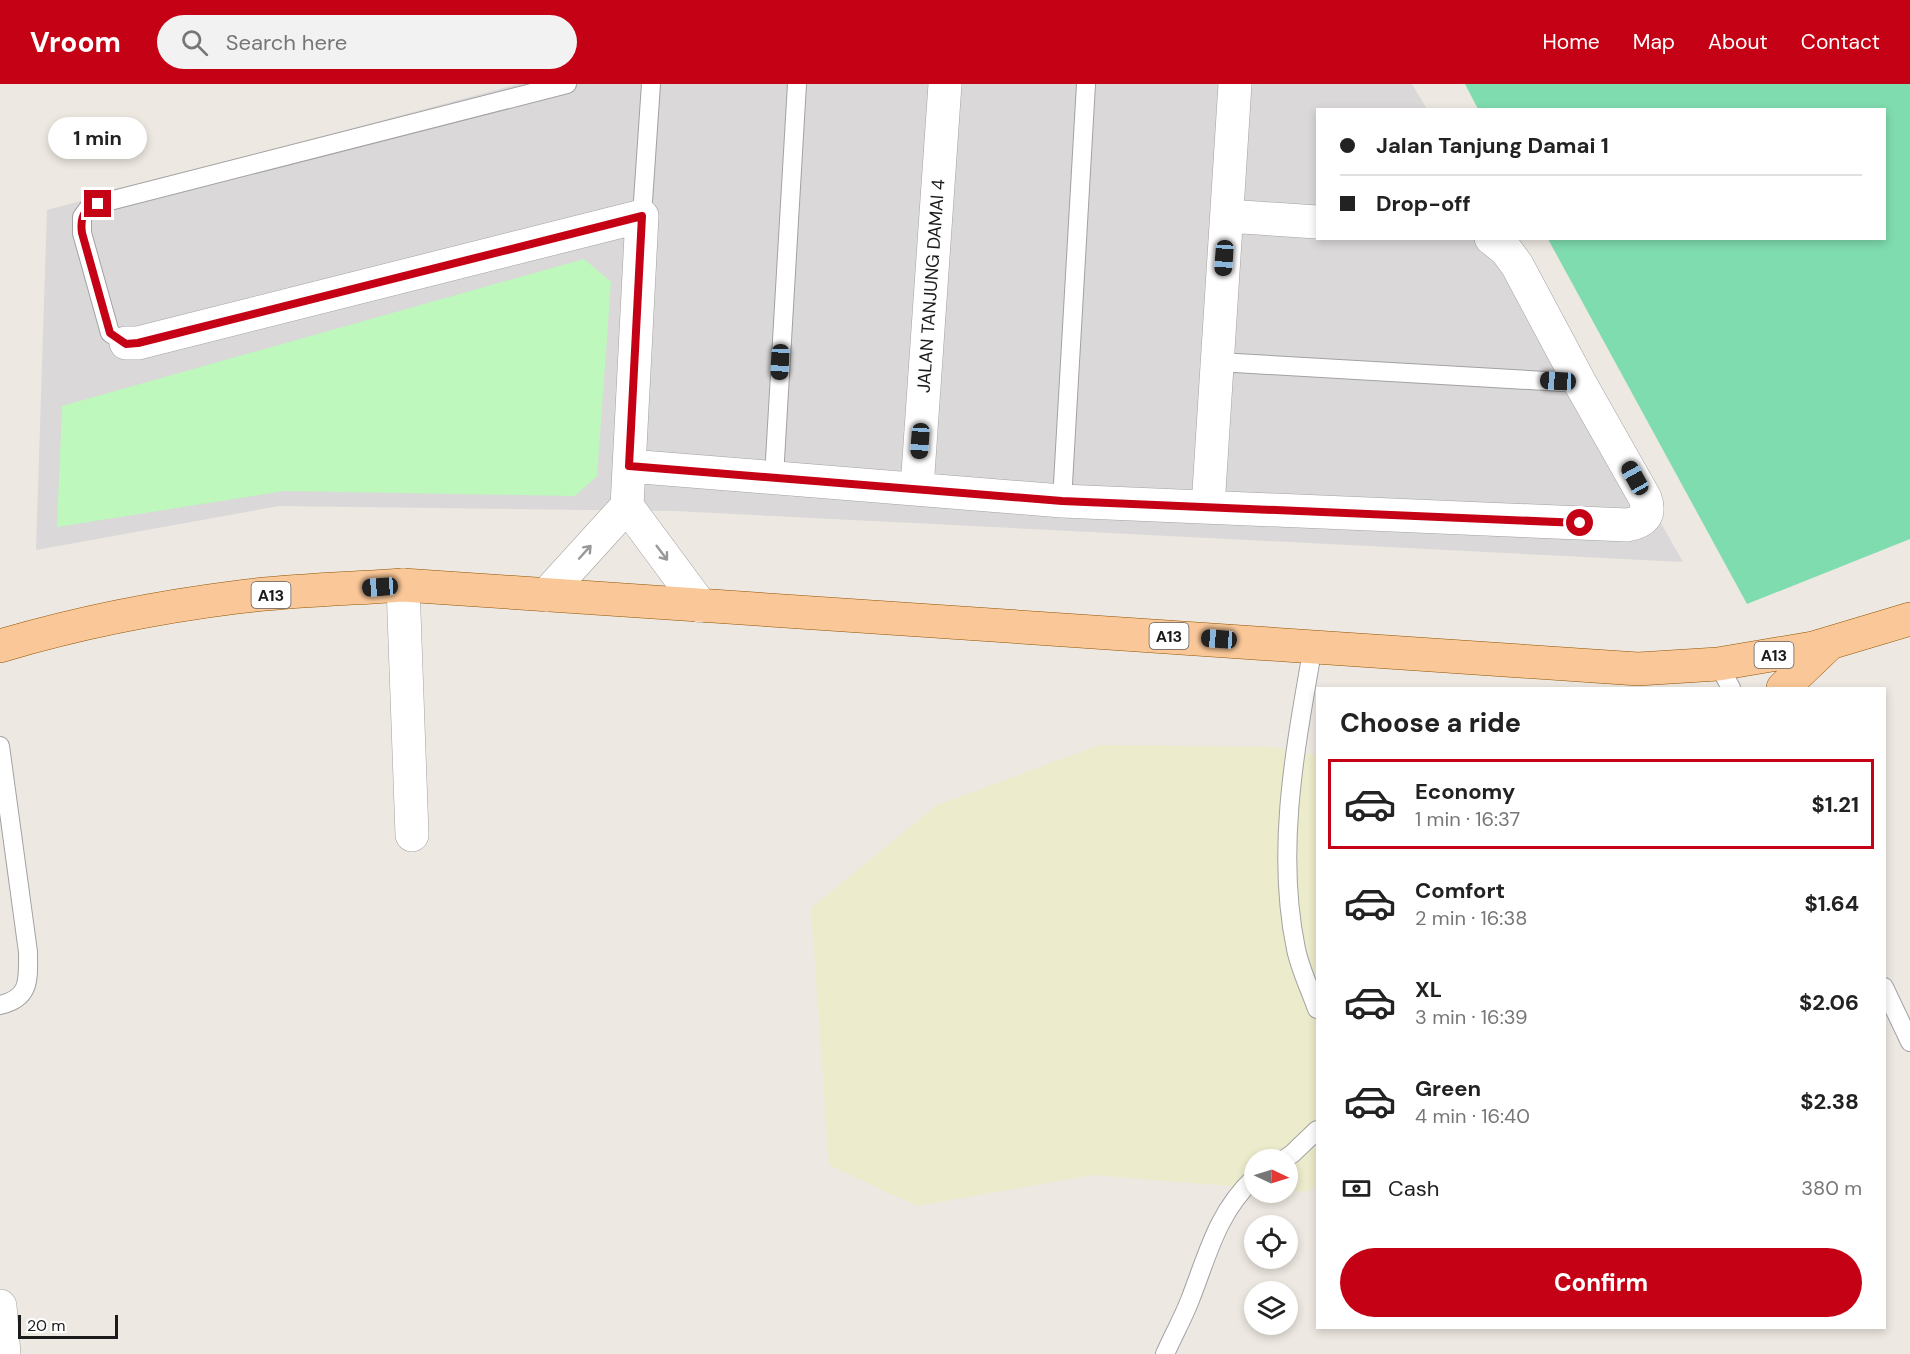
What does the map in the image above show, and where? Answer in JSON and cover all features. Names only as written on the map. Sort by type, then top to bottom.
[{"type":"main road","name":"A13","points":[[0,646],[33,636],[118,617],[239,597],[403,585],[1724,676],[1910,619]]},
{"type":"main road","points":[[1785,687],[1830,643]]},
{"type":"main road","points":[[1638,669],[1676,687]]},
{"type":"street","name":"JALAN TANJUNG DAMAI 4","points":[[917,488],[945,84]]},
{"type":"street","points":[[1208,507],[1235,84]]},
{"type":"street","points":[[126,344],[138,343],[642,216],[627,506],[701,606]]},
{"type":"street","points":[[1227,216],[1316,222]]},
{"type":"street","points":[[629,466],[1062,501],[1637,524],[1648,511],[1645,498],[1517,265],[1506,250],[1494,240]]},
{"type":"street","points":[[546,595],[627,506]]},
{"type":"street","points":[[403,585],[412,835]]},
{"type":"street","points":[[0,1306],[4,1354]]},
{"type":"lane","points":[[126,344],[110,333],[82,233],[82,217],[90,206],[567,84]]},
{"type":"lane","points":[[642,216],[651,84]]},
{"type":"lane","points":[[774,477],[797,84]]},
{"type":"lane","points":[[1062,501],[1086,84]]},
{"type":"lane","points":[[1218,362],[1580,382]]},
{"type":"lane","points":[[1313,646],[1289,798],[1288,892],[1296,950],[1316,1006]]},
{"type":"lane","points":[[0,746],[28,952],[28,981],[22,994],[12,1002],[0,1005]]},
{"type":"lane","points":[[1886,991],[1910,1041]]},
{"type":"lane","points":[[1297,1149],[1316,1131]]},
{"type":"lane","points":[[1165,1354],[1190,1302],[1220,1221],[1244,1189]]},
{"type":"shaded area","points":[[518,84],[1412,84],[1426,108],[1316,108],[1316,240],[1501,240],[1683,562],[675,511],[279,506],[36,550],[47,210]]},
{"type":"green space","points":[[1465,84],[1910,84],[1910,539],[1747,604],[1549,240],[1886,240],[1886,108],[1477,108]]},
{"type":"green space","points":[[584,259],[611,282],[597,476],[575,496],[284,491],[57,527],[62,406]]},
{"type":"green space","points":[[1100,745],[1273,747],[1316,755],[1316,1187],[1306,1192],[1298,1191],[1298,1149],[1244,1149],[1244,1187],[1093,1175],[917,1206],[829,1165],[811,908],[937,805]]},
{"type":"route","points":[[98,204],[90,206],[82,217],[82,233],[110,333],[126,344],[138,343],[642,216],[629,466],[1062,501],[1580,523]]}]
